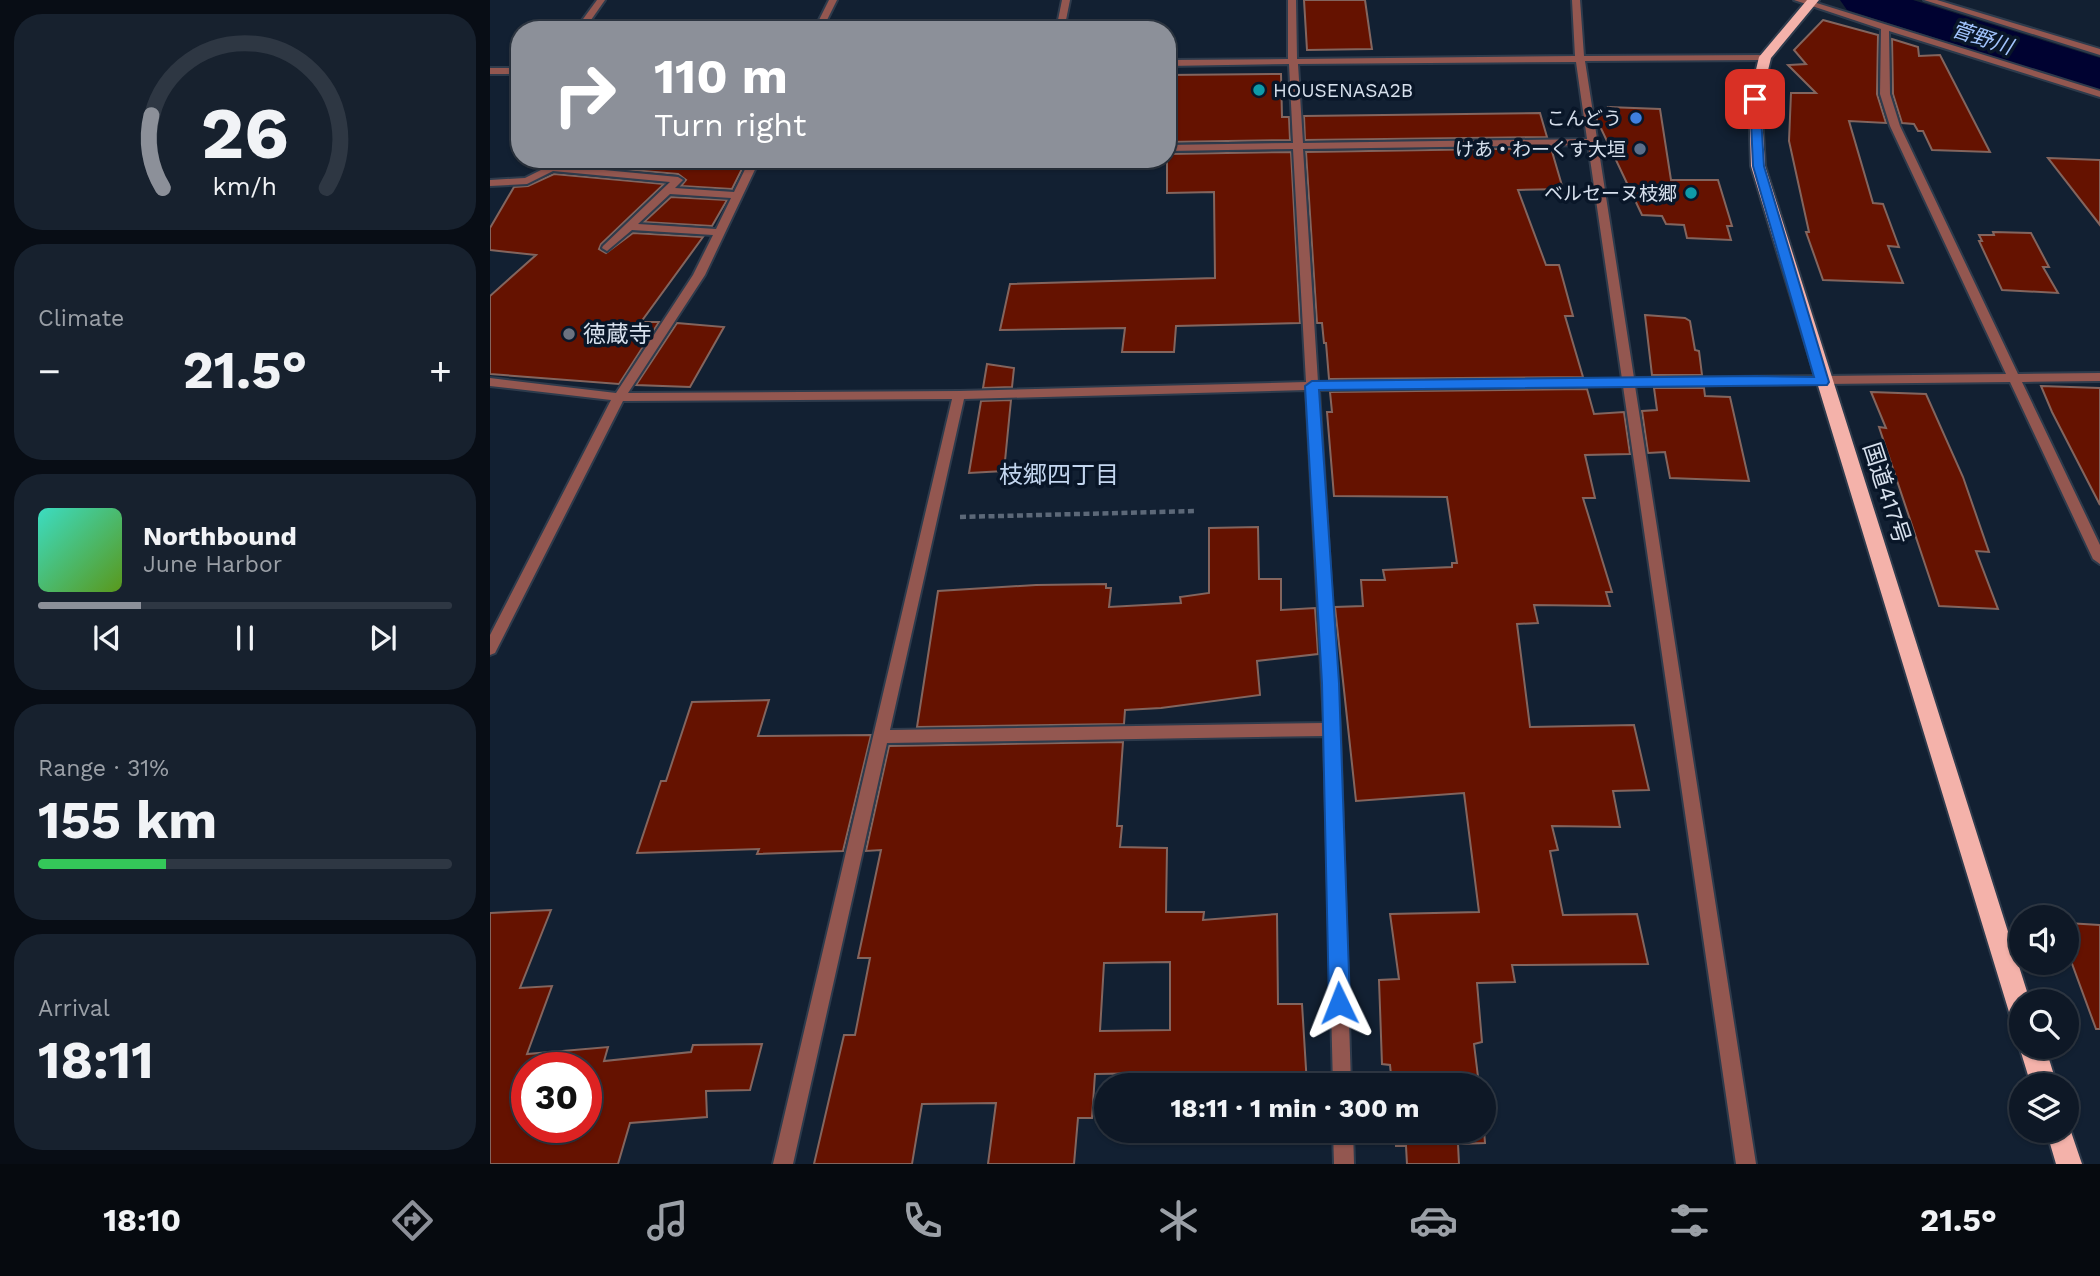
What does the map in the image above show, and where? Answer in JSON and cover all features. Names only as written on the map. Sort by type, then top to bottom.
[{"type":"highway","name":"国道417号","points":[[1807,1],[1765,57],[1755,99],[1758,166],[2014,989]]},
{"type":"highway","points":[[2063,1143],[2069,1164]]},
{"type":"street","points":[[586,21],[601,0]]},
{"type":"street","points":[[822,21],[833,0]]},
{"type":"street","points":[[1062,21],[1066,0]]},
{"type":"street","points":[[1292,0],[1293,62],[1332,729],[1342,1073]]},
{"type":"street","points":[[1576,0],[1580,59],[1592,142],[1746,1164]]},
{"type":"street","points":[[1928,0],[2100,52]]},
{"type":"street","points":[[1807,1],[2100,94]]},
{"type":"street","points":[[1885,27],[1885,94],[1895,126],[2100,559]]},
{"type":"street","points":[[1176,64],[1765,57]]},
{"type":"street","points":[[490,71],[511,71]]},
{"type":"street","points":[[1176,148],[1592,142]]},
{"type":"street","points":[[490,183],[527,181],[549,168]]},
{"type":"street","points":[[561,168],[678,180],[607,248]]},
{"type":"street","points":[[490,649],[619,397],[699,275],[751,168]]},
{"type":"street","points":[[667,191],[738,195]]},
{"type":"street","points":[[630,227],[720,232]]},
{"type":"street","points":[[490,382],[619,397],[960,395],[1312,386],[2100,377]]},
{"type":"street","points":[[783,1164],[960,395]]},
{"type":"street","points":[[881,737],[1332,729]]},
{"type":"street","points":[[1343,1143],[1344,1164]]},
{"type":"path","points":[[931,517],[1198,511]]},
{"type":"building","points":[[1304,0],[1365,0],[1372,49],[1307,50]]},
{"type":"building","points":[[1823,20],[1878,35],[1877,94],[1886,123],[1849,121],[1873,203],[1883,204],[1899,247],[1888,246],[1903,283],[1823,280],[1806,232],[1809,232],[1789,141],[1791,93],[1816,93],[1788,65],[1806,64],[1794,50]]},
{"type":"building","points":[[1892,39],[1918,47],[1919,56],[1940,55],[1990,152],[1932,150],[1923,131],[1918,131],[1914,124],[1902,123],[1893,94]]},
{"type":"building","points":[[1281,74],[1282,117],[1289,117],[1290,140],[1176,142],[1176,75]]},
{"type":"building","points":[[1608,107],[1660,109],[1671,180],[1718,180],[1732,226],[1727,226],[1731,240],[1687,238],[1684,225],[1666,224],[1662,216],[1642,215],[1597,120],[1596,112],[1609,112]]},
{"type":"building","points":[[1540,113],[1547,137],[1305,140],[1304,116]]},
{"type":"building","points":[[1551,148],[1563,189],[1518,190],[1546,265],[1559,265],[1573,316],[1565,316],[1583,377],[1329,379],[1322,323],[1317,323],[1306,152]]},
{"type":"building","points":[[1291,152],[1300,323],[1176,326],[1174,352],[1122,352],[1125,328],[1000,330],[1010,284],[1215,278],[1214,192],[1167,193],[1167,168],[1176,168],[1176,154]]},
{"type":"building","points":[[2048,158],[2100,160],[2100,225]]},
{"type":"building","points":[[609,168],[742,168],[732,189],[681,186],[686,180],[678,174]]},
{"type":"building","name":"徳蔵寺","points":[[554,174],[664,184],[601,244],[599,249],[606,253],[633,233],[703,237],[641,322],[659,322],[619,384],[490,374],[490,296],[536,255],[490,250],[490,228],[514,187],[528,186]]},
{"type":"building","points":[[671,197],[727,200],[712,226],[644,222]]},
{"type":"building","points":[[1993,232],[2031,233],[2049,267],[2043,267],[2058,293],[2002,290],[1979,241],[1982,241],[1979,235],[1994,235]]},
{"type":"building","points":[[1645,315],[1685,318],[1690,321],[1695,350],[1699,351],[1702,375],[1652,375]]},
{"type":"building","points":[[677,323],[724,327],[690,387],[636,385]]},
{"type":"building","points":[[987,364],[1014,368],[1012,387],[983,388]]},
{"type":"building","points":[[2041,386],[2100,388],[2100,505],[2052,412]]},
{"type":"building","points":[[1654,388],[1704,388],[1705,396],[1730,397],[1749,481],[1670,478],[1665,452],[1648,453],[1642,411],[1657,410]]},
{"type":"building","points":[[1587,389],[1594,414],[1624,412],[1630,454],[1585,455],[1595,498],[1583,498],[1612,592],[1606,592],[1610,606],[1534,605],[1538,623],[1517,624],[1530,727],[1634,725],[1649,790],[1613,791],[1620,827],[1552,826],[1558,850],[1550,851],[1563,915],[1637,914],[1648,964],[1512,965],[1515,982],[1477,983],[1482,1042],[1474,1044],[1478,1073],[1391,1073],[1390,1065],[1382,1064],[1379,980],[1399,979],[1390,914],[1479,912],[1464,793],[1356,801],[1335,607],[1363,606],[1361,580],[1385,580],[1383,570],[1452,567],[1452,563],[1457,563],[1447,497],[1334,496],[1327,412],[1332,412],[1330,392]]},
{"type":"building","points":[[1871,392],[1926,394],[1963,477],[1989,552],[1976,551],[1998,609],[1939,606],[1879,427],[1886,428]]},
{"type":"building","points":[[1011,400],[1004,471],[969,473],[981,401]]},
{"type":"building","points":[[1258,527],[1259,579],[1281,579],[1281,610],[1315,608],[1318,654],[1257,661],[1260,695],[1125,710],[1124,724],[917,727],[938,591],[1106,584],[1106,588],[1111,588],[1109,607],[1181,603],[1180,597],[1209,593],[1209,528]]},
{"type":"building","points":[[769,700],[758,736],[871,735],[843,851],[757,854],[759,849],[637,853],[661,781],[666,781],[692,702]]},
{"type":"building","points":[[1123,742],[1117,826],[1122,826],[1120,847],[1167,848],[1166,912],[1204,912],[1203,920],[1277,914],[1278,1004],[1302,1004],[1306,1073],[1094,1073],[1092,1118],[1078,1118],[1074,1164],[988,1164],[996,1103],[922,1104],[912,1164],[814,1164],[844,1035],[855,1035],[870,958],[858,958],[881,850],[866,851],[889,746]],"holes":[[[1170,962],[1170,1030],[1100,1031],[1104,963]]]},
{"type":"building","points":[[551,910],[520,988],[552,986],[528,1052],[511,1052],[511,1143],[602,1143],[602,1052],[550,1052],[608,1047],[604,1061],[691,1052],[693,1045],[762,1044],[750,1090],[706,1091],[707,1117],[630,1123],[618,1164],[490,1164],[490,913]]},
{"type":"building","points":[[2079,924],[2100,925],[2100,1029],[2096,1029],[2076,975],[2079,975]]},
{"type":"building","points":[[1396,1143],[1485,1143],[1458,1144],[1459,1164],[1407,1164],[1406,1146],[1396,1146]]},
{"type":"waterway","name":"菅野川","points":[[1864,0],[2100,75]]},
{"type":"place","name":"HOUSENASA2B","points":[[1259,90]]},
{"type":"place","name":"こんどう","points":[[1636,118]]},
{"type":"place","name":"けあ・わーくす大垣","points":[[1640,149]]},
{"type":"place","name":"ベルセーヌ枝郷","points":[[1691,193]]},
{"type":"place","name":"徳蔵寺","points":[[569,334]]},
{"type":"district","name":"枝郷四丁目","points":[[1059,475]]},
{"type":"route","points":[[1339,1003],[1330,683],[1312,386],[1756,380],[1823,382],[1758,166],[1755,99]]}]
